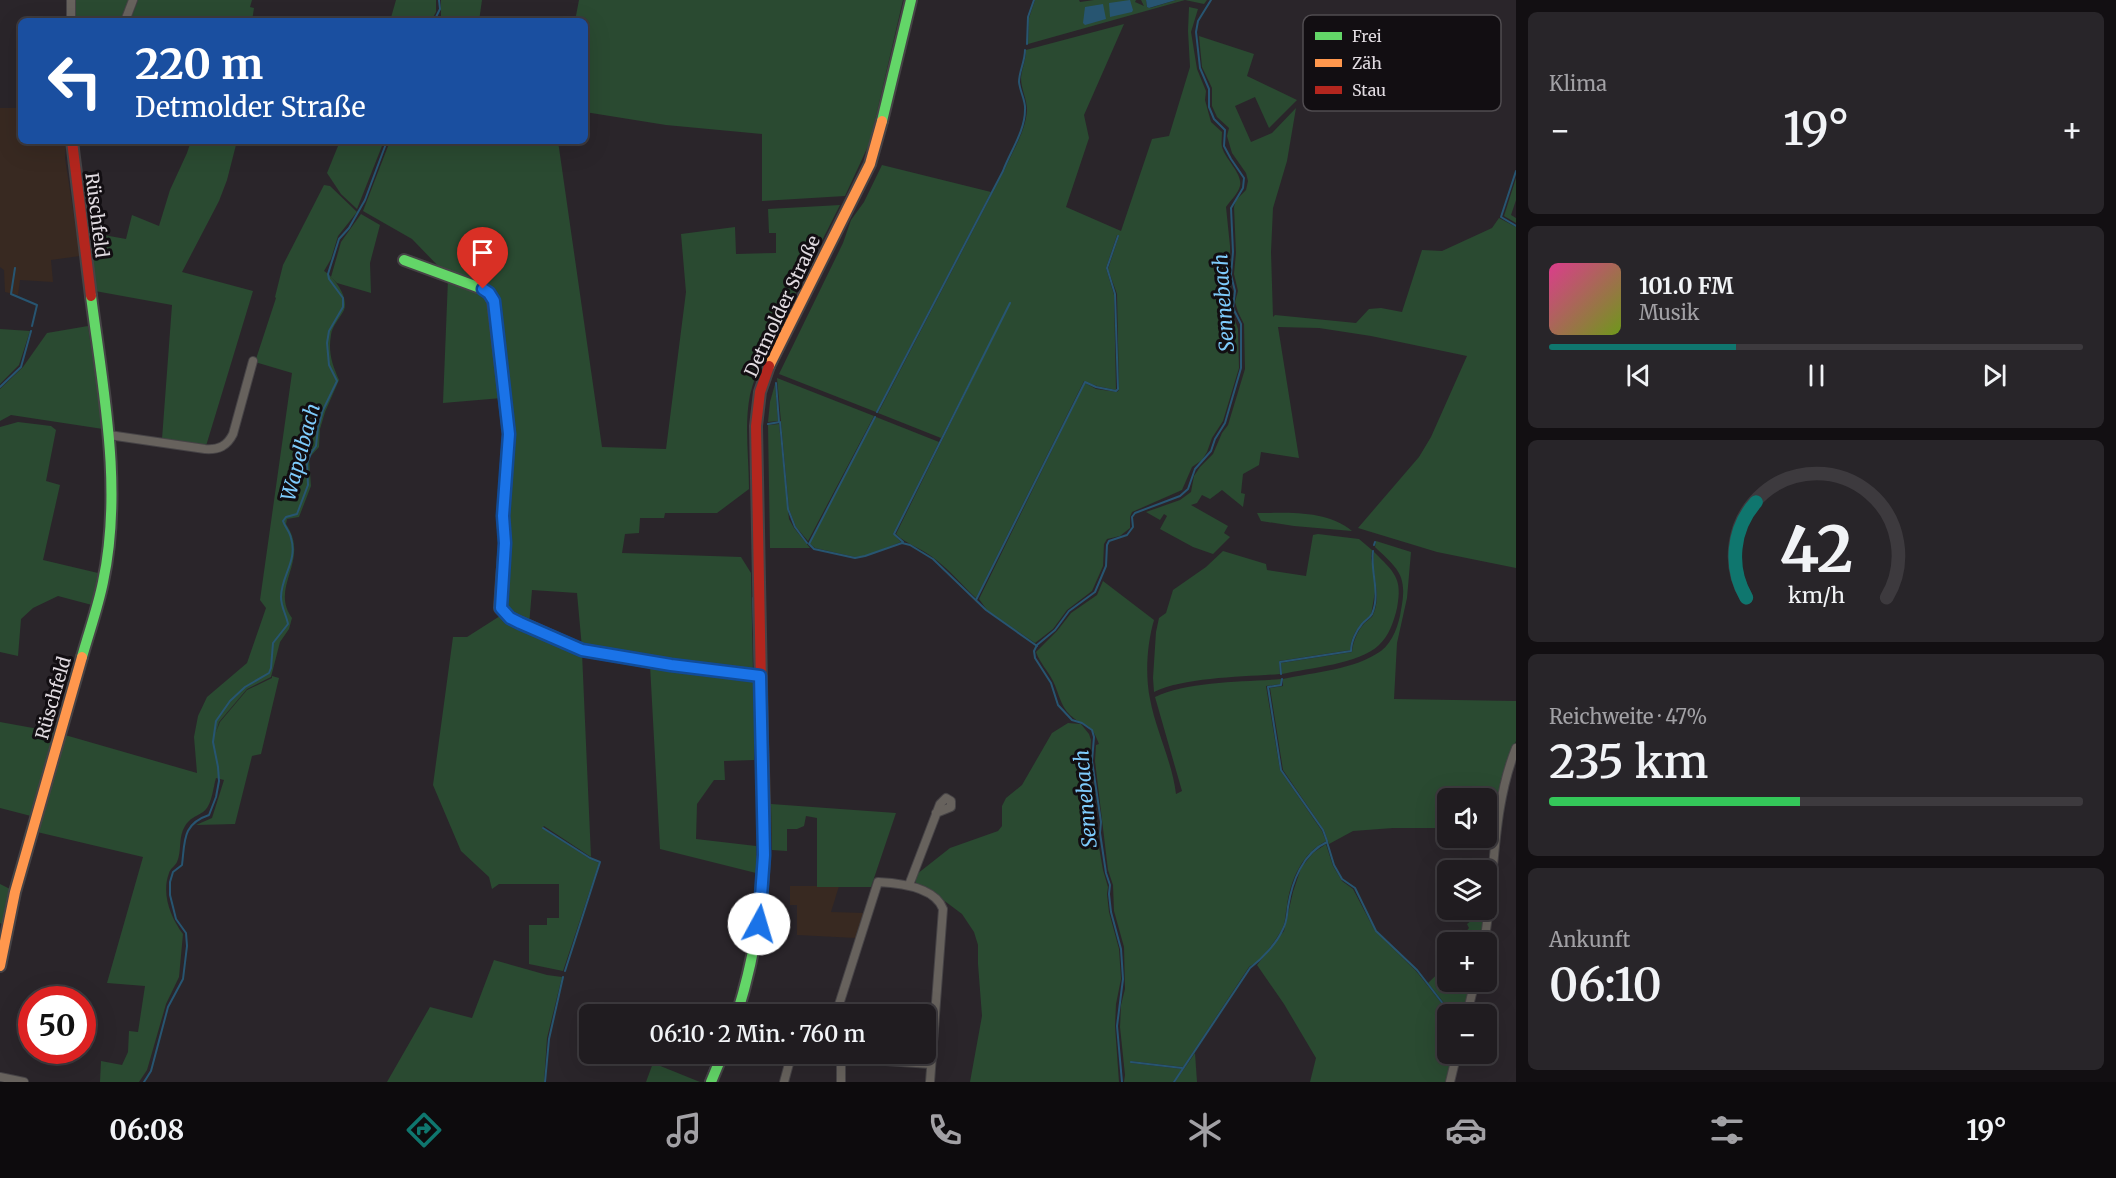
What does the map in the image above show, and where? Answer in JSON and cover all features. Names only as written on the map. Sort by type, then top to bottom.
[{"type":"street","points":[[71,0],[71,18]]},
{"type":"street","points":[[126,18],[134,0]]},
{"type":"street","name":"Detmolder Straße","points":[[740,1004],[754,951],[761,906],[764,855],[756,426],[758,401],[771,360],[870,164],[877,144],[911,0]]},
{"type":"street","name":"Rüschfeld","points":[[0,966],[15,892],[103,583],[107,560],[112,480],[109,435],[72,144]]},
{"type":"street","points":[[404,260],[483,289],[494,301],[509,434],[503,516],[505,543],[501,608],[504,613],[520,623],[582,650],[671,665],[760,676]]},
{"type":"street","points":[[109,435],[214,450],[223,447],[233,434],[253,362]]},
{"type":"street","points":[[1486,932],[1497,816],[1504,784],[1516,748]]},
{"type":"street","points":[[909,885],[936,813]]},
{"type":"street","points":[[839,1004],[878,882],[909,885],[941,903],[943,909],[936,1004]]},
{"type":"street","points":[[711,1082],[718,1064]]},
{"type":"street","points":[[784,1082],[789,1064]]},
{"type":"street","points":[[841,1064],[841,1082]]},
{"type":"street","points":[[930,1082],[931,1064]]},
{"type":"street","points":[[1450,1082],[1454,1064]]},
{"type":"street","points":[[0,1077],[24,1082]]},
{"type":"shaded area","points":[[0,108],[18,108],[18,144],[66,144],[65,158],[80,256],[51,260],[53,282],[20,280],[18,295],[5,292],[4,270],[0,267]]},
{"type":"shaded area","points":[[790,886],[839,886],[831,912],[864,913],[856,938],[797,935],[797,905],[790,905]]},
{"type":"green space","points":[[76,0],[131,0],[124,18],[76,18]]},
{"type":"green space","points":[[138,0],[252,0],[250,7],[254,8],[252,18],[131,18]]},
{"type":"green space","points":[[396,0],[436,0],[436,12],[433,18],[391,18]]},
{"type":"green space","points":[[441,0],[482,0],[479,18],[441,16]]},
{"type":"green space","points":[[579,0],[903,0],[870,142],[845,196],[762,201],[762,134],[666,125],[588,112],[588,18],[576,18]]},
{"type":"green space","points":[[1035,0],[1079,0],[1080,2],[1136,0],[1135,2],[1144,6],[1141,0],[1146,0],[1147,7],[1150,8],[1176,0],[1185,0],[1028,44],[1029,18]]},
{"type":"green space","points":[[1185,0],[1207,0],[1204,4]]},
{"type":"green space","points":[[1189,7],[1198,9],[1191,32],[1197,69],[1206,91],[1205,100],[1211,122],[1222,132],[1222,147],[1240,181],[1238,192],[1226,207],[1230,246],[1231,309],[1238,329],[1239,368],[1223,421],[1202,460],[1192,467],[1182,490],[1132,512],[1130,528],[1120,536],[1107,539],[1104,544],[1103,566],[1092,591],[1067,610],[1053,629],[1035,643],[987,610],[979,599],[1085,383],[1096,389],[1117,392],[1119,390],[1117,294],[1108,269],[1119,236],[1117,235],[1106,268],[1114,295],[1116,390],[1084,381],[976,598],[937,561],[896,534],[1010,303],[941,438],[878,413],[1021,134],[1027,110],[1021,78],[1026,50],[1124,24],[1084,115],[1089,138],[1066,207],[1121,231],[1152,139],[1169,136],[1190,67]]},
{"type":"green space","points":[[1199,36],[1254,54],[1247,76],[1297,100],[1269,128],[1255,97],[1235,106],[1251,142],[1272,133],[1296,108],[1287,161],[1273,208],[1271,252],[1273,317],[1275,315],[1356,323],[1369,309],[1381,308],[1402,312],[1422,250],[1442,251],[1492,228],[1499,218],[1516,227],[1516,568],[1437,552],[1358,528],[1419,457],[1431,437],[1467,356],[1371,336],[1319,328],[1278,327],[1299,458],[1261,452],[1259,465],[1243,474],[1241,493],[1245,494],[1243,507],[1222,490],[1210,499],[1202,495],[1197,503],[1191,505],[1228,526],[1224,533],[1230,537],[1213,554],[1193,547],[1160,529],[1167,516],[1164,514],[1160,520],[1146,512],[1180,500],[1191,492],[1194,476],[1213,454],[1228,425],[1245,369],[1244,324],[1235,302],[1238,291],[1234,274],[1236,253],[1234,207],[1236,200],[1246,190],[1248,181],[1246,173],[1232,153],[1227,136],[1229,128],[1217,117],[1212,106],[1212,88],[1202,67]]},
{"type":"green space","points":[[190,144],[236,144],[219,201],[182,272],[253,291],[206,446],[162,439],[172,305],[95,291],[87,232],[126,239],[132,215],[159,226],[170,190]]},
{"type":"green space","points":[[339,144],[383,144],[357,209],[341,194],[327,173]]},
{"type":"green space","points":[[389,144],[558,144],[602,447],[666,449],[686,292],[681,234],[735,227],[736,254],[776,253],[776,233],[769,233],[768,209],[840,205],[762,360],[754,382],[747,418],[749,489],[717,513],[665,513],[664,518],[640,518],[639,533],[625,534],[622,553],[741,557],[751,573],[753,673],[582,648],[577,593],[532,590],[529,625],[504,606],[506,515],[512,445],[496,300],[443,271],[412,239],[363,211]]},
{"type":"green space","points":[[882,165],[991,192],[876,412],[779,374],[843,243],[851,220],[864,202]]},
{"type":"green space","points":[[1516,178],[1516,200],[1511,215],[1516,218],[1516,223],[1504,216]]},
{"type":"green space","points":[[324,185],[330,186],[357,212],[338,236],[331,259],[324,271],[343,294],[345,305],[333,328],[330,341],[331,358],[339,380],[325,412],[320,429],[319,447],[309,458],[311,486],[299,517],[287,519],[286,524],[292,537],[294,550],[285,595],[286,606],[292,618],[289,629],[280,642],[271,677],[247,689],[219,722],[216,732],[220,722],[247,690],[272,678],[272,676],[279,678],[261,754],[252,756],[235,824],[196,825],[212,818],[224,780],[216,778],[208,806],[189,821],[183,830],[178,858],[170,872],[166,889],[171,913],[183,934],[179,977],[166,1004],[147,1070],[139,1082],[100,1082],[101,1061],[122,1065],[128,1052],[129,1031],[138,1032],[145,986],[107,983],[143,857],[37,832],[65,735],[197,773],[194,737],[198,716],[207,697],[247,663],[266,608],[260,600],[292,373],[255,362],[276,298],[283,265]]},
{"type":"green space","points":[[361,214],[380,225],[370,263],[371,293],[337,283],[331,277],[341,242]]},
{"type":"green space","points":[[448,279],[487,295],[502,398],[443,403]]},
{"type":"green space","points":[[88,326],[103,429],[11,415],[0,421],[0,389],[23,367],[47,333]]},
{"type":"green space","points":[[0,329],[30,331],[19,365],[0,384]]},
{"type":"green space","points":[[777,378],[874,416],[808,541],[796,527],[789,509]]},
{"type":"green space","points":[[775,384],[778,421],[768,422],[770,402]]},
{"type":"green space","points":[[876,417],[939,442],[893,534],[901,542],[865,556],[855,557],[815,548],[809,543]]},
{"type":"green space","points":[[18,422],[51,426],[56,430],[46,481],[60,485],[43,560],[98,573],[92,605],[58,596],[33,608],[21,619],[18,656],[0,652],[0,427]]},
{"type":"green space","points":[[779,424],[789,519],[810,548],[770,548],[768,425]]},
{"type":"green space","points":[[1257,513],[1319,516],[1342,524],[1352,531],[1261,521]]},
{"type":"green space","points":[[1313,535],[1359,539],[1372,550],[1371,558],[1376,586],[1371,615],[1356,630],[1350,650],[1279,661],[1280,674],[1182,683],[1154,692],[1156,632],[1159,618],[1166,613],[1173,590],[1206,567],[1223,551],[1266,564],[1267,570],[1306,576]]},
{"type":"green space","points":[[1376,541],[1411,552],[1407,598],[1397,643],[1394,699],[1516,701],[1516,741],[1500,785],[1497,806],[1497,788],[1437,788],[1437,828],[1353,831],[1329,844],[1324,830],[1283,770],[1270,688],[1283,686],[1283,679],[1359,662],[1381,651],[1389,643],[1400,615],[1403,598],[1402,580],[1395,567],[1375,547]]},
{"type":"green space","points":[[1374,552],[1392,571],[1399,589],[1394,618],[1383,641],[1370,651],[1347,661],[1282,674],[1281,663],[1352,652],[1357,634],[1372,616],[1376,607]]},
{"type":"green space","points":[[1103,581],[1154,620],[1148,659],[1148,689],[1176,794],[1182,791],[1155,697],[1199,685],[1281,679],[1281,684],[1266,686],[1280,770],[1322,831],[1326,841],[1310,853],[1294,878],[1284,923],[1277,937],[1260,959],[1249,967],[1183,1067],[1131,1061],[1131,1063],[1182,1069],[1173,1082],[1124,1082],[1120,1027],[1121,1005],[1125,989],[1124,947],[1114,911],[1113,885],[1108,870],[1095,761],[1096,745],[1099,744],[1093,731],[1067,711],[1036,652],[1071,613],[1097,595]]},
{"type":"green space","points":[[500,616],[582,653],[591,857],[544,826],[542,828],[599,863],[563,971],[529,964],[529,925],[547,925],[547,918],[559,918],[559,884],[499,884],[492,889],[489,877],[461,851],[433,785],[453,637],[467,637]]},
{"type":"green space","points":[[650,665],[754,681],[754,760],[724,761],[725,780],[714,780],[697,804],[696,839],[756,846],[756,873],[660,849]]},
{"type":"green space","points":[[0,722],[55,732],[31,816],[0,808]]},
{"type":"green space","points":[[1068,723],[1081,724],[1091,740],[1090,761],[1099,847],[1108,887],[1109,912],[1119,949],[1121,979],[1115,1026],[1119,1082],[970,1082],[982,1016],[978,945],[974,932],[962,914],[917,885],[915,880],[917,874],[950,848],[998,831],[1002,826],[1002,806],[1006,798],[1022,785],[1052,733]]},
{"type":"green space","points":[[771,804],[896,813],[871,887],[817,887],[817,818],[806,816],[804,826],[787,829],[787,851],[772,850]]},
{"type":"green space","points":[[1326,844],[1333,866],[1342,881],[1353,889],[1375,931],[1416,971],[1442,1004],[1437,1004],[1437,1064],[1451,1064],[1447,1082],[1310,1082],[1316,1058],[1284,1004],[1257,965],[1284,931],[1301,868],[1313,853]]},
{"type":"green space","points":[[0,884],[10,889],[2,924],[0,923]]},
{"type":"green space","points":[[1472,920],[1484,920],[1482,932],[1466,932],[1469,928],[1467,924]]},
{"type":"green space","points":[[494,960],[562,977],[547,1038],[544,1082],[387,1082],[430,1007],[472,1018]]},
{"type":"green space","points":[[1437,974],[1437,992],[1468,992],[1466,1004],[1445,1004],[1428,983]]},
{"type":"green space","points":[[1195,1053],[1197,1082],[1175,1082]]},
{"type":"green space","points":[[653,1064],[655,1064],[700,1082],[646,1082]]},
{"type":"water","points":[[1130,0],[1132,12],[1110,17],[1109,3]]},
{"type":"water","points":[[1146,0],[1176,0],[1149,8]]},
{"type":"water","points":[[1103,4],[1106,19],[1085,25],[1083,23],[1085,7]]},
{"type":"waterway","name":"Wapelbach","points":[[436,18],[440,9],[439,0]]},
{"type":"waterway","points":[[1027,44],[1028,17],[1034,0]]},
{"type":"waterway","name":"Sennebach","points":[[1122,1082],[1117,1026],[1123,979],[1121,949],[1111,912],[1110,885],[1100,833],[1101,822],[1092,761],[1094,737],[1092,730],[1072,720],[1058,705],[1051,683],[1035,658],[1034,651],[1037,645],[1055,630],[1069,611],[1095,592],[1106,566],[1109,541],[1127,535],[1133,527],[1132,517],[1135,513],[1180,496],[1188,489],[1195,469],[1211,451],[1225,423],[1241,368],[1241,324],[1233,308],[1235,291],[1231,275],[1233,252],[1231,208],[1243,188],[1244,178],[1224,146],[1225,130],[1214,119],[1209,107],[1209,89],[1200,68],[1196,32],[1198,21],[1211,0]]},
{"type":"waterway","points":[[877,412],[1003,171],[1020,134],[1025,107],[1019,82],[1025,50]]},
{"type":"waterway","name":"Wapelbach","points":[[144,1082],[151,1071],[168,1007],[183,979],[187,946],[186,933],[176,919],[170,895],[170,882],[173,872],[182,865],[186,834],[189,828],[209,815],[216,797],[219,781],[213,742],[216,721],[230,701],[245,687],[269,673],[273,643],[288,624],[281,597],[293,546],[283,521],[286,517],[297,514],[308,485],[307,464],[316,446],[323,410],[337,381],[329,365],[327,343],[329,331],[343,307],[343,298],[329,279],[328,274],[339,239],[349,228],[365,200],[386,144]]},
{"type":"waterway","points":[[1516,171],[1501,217],[1516,226]]},
{"type":"waterway","points":[[976,600],[1085,382],[1096,387],[1116,391],[1118,389],[1115,294],[1107,268],[1118,236]]},
{"type":"waterway","points":[[15,268],[11,294],[37,305],[32,326]]},
{"type":"waterway","points":[[903,542],[894,534],[1010,303]]},
{"type":"waterway","points":[[0,387],[21,367],[31,331]]},
{"type":"waterway","points":[[776,383],[779,422]]},
{"type":"waterway","points":[[875,417],[809,544],[814,549],[855,558],[902,543],[910,545],[933,559],[986,610],[1037,646]]},
{"type":"waterway","points":[[768,424],[780,422],[788,509],[795,527],[807,543]]},
{"type":"waterway","points":[[1281,674],[1280,662],[1351,651],[1356,633],[1371,615],[1375,606],[1373,551]]},
{"type":"waterway","points":[[753,598],[755,671]]},
{"type":"waterway","points":[[1282,679],[1281,685],[1268,687],[1281,770],[1323,830],[1327,841]]},
{"type":"waterway","points":[[755,683],[758,847],[756,887]]},
{"type":"waterway","points":[[543,828],[600,862],[565,971]]},
{"type":"waterway","points":[[1174,1082],[1250,968],[1277,940],[1285,924],[1292,887],[1300,869],[1311,853],[1327,842],[1334,865],[1342,879],[1355,888],[1376,931],[1417,970],[1443,1004]]},
{"type":"waterway","points":[[545,1082],[549,1039],[563,977]]},
{"type":"waterway","points":[[1131,1062],[1182,1068]]},
{"type":"waterway","points":[[705,1082],[712,1064]]},
{"type":"traffic: fast","points":[[882,121],[911,0]]},
{"type":"traffic: fast","points":[[404,260],[483,289],[489,293],[493,301],[509,434],[503,516],[505,543],[502,579]]},
{"type":"traffic: fast","points":[[82,657],[103,582],[109,547],[111,511],[109,439],[91,296]]},
{"type":"traffic: fast","points":[[740,1004],[756,936],[763,876],[762,737]]},
{"type":"traffic: fast","points":[[711,1082],[718,1064]]},
{"type":"traffic: slow","points":[[769,366],[870,164],[882,121]]},
{"type":"traffic: slow","points":[[502,579],[500,608],[510,618],[582,650],[671,665],[760,676]]},
{"type":"traffic: slow","points":[[0,966],[15,892],[82,657]]},
{"type":"traffic: jam","points":[[72,144],[91,296]]},
{"type":"traffic: jam","points":[[762,737],[756,426],[760,392],[769,366]]},
{"type":"route","points":[[483,289],[494,301],[509,434],[503,516],[505,543],[501,608],[510,618],[582,650],[671,665],[760,676],[764,855],[759,924]]}]
